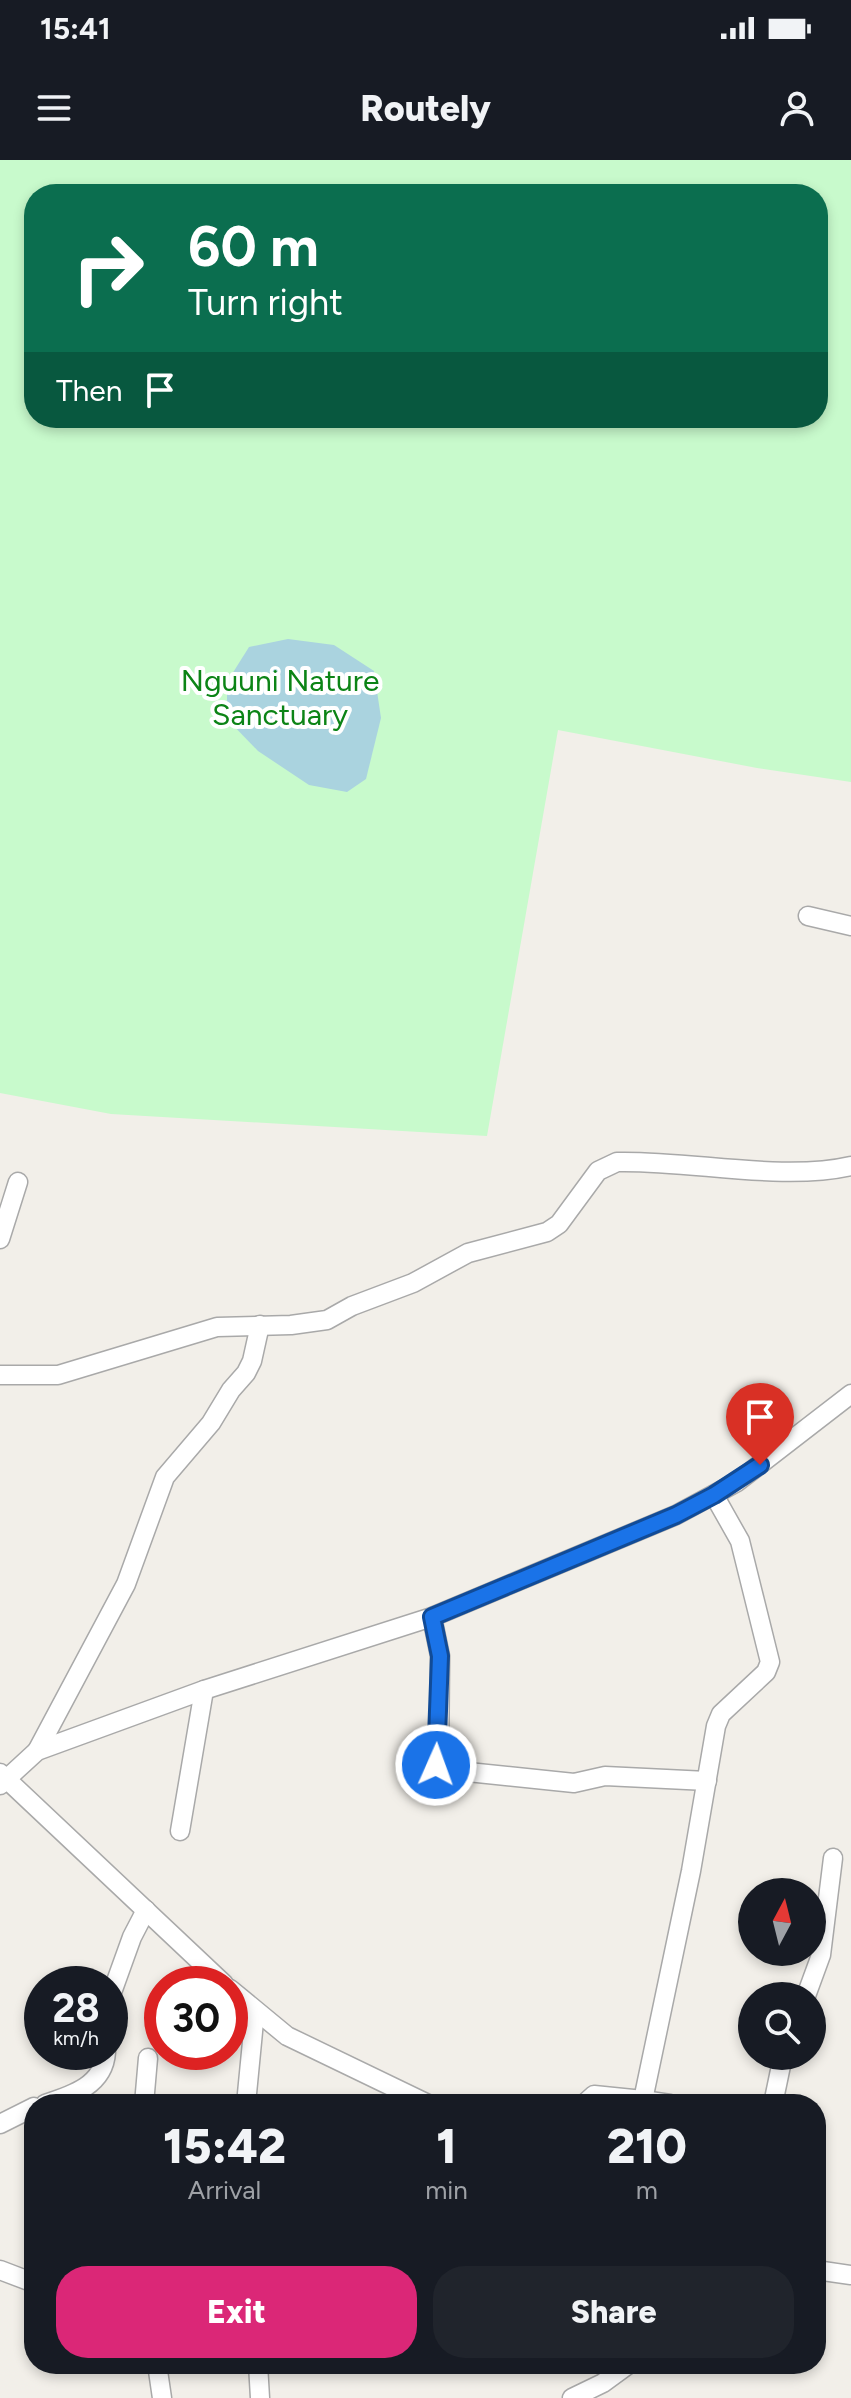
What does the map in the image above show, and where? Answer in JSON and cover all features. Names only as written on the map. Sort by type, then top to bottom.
[{"type":"street","points":[[808,916],[851,926]]},
{"type":"street","points":[[0,1375],[58,1375],[146,1351],[197,1331],[300,1325],[327,1320],[352,1306],[413,1283],[468,1253],[547,1232],[559,1224],[598,1171],[617,1162],[792,1171],[829,1171],[851,1166]]},
{"type":"street","points":[[0,1239],[18,1182]]},
{"type":"street","points":[[37,1751],[126,1584],[165,1477],[211,1423],[231,1390],[246,1373],[260,1325]]},
{"type":"street","points":[[205,1966],[2,1779],[37,1751],[204,1690],[432,1617],[676,1515],[714,1495],[783,1448],[851,1394]]},
{"type":"street","points":[[644,2094],[689,1884],[716,1726],[721,1714],[758,1681],[770,1662],[740,1541],[714,1495]]},
{"type":"street","points":[[432,1617],[440,1656],[436,1765],[439,1769],[574,1783],[605,1776],[707,1781]]},
{"type":"street","points":[[180,1831],[204,1690]]},
{"type":"street","points":[[811,1982],[821,1955],[833,1858]]},
{"type":"street","points":[[122,1966],[146,1910]]},
{"type":"street","points":[[248,2005],[302,2044],[407,2094]]},
{"type":"street","points":[[247,2094],[255,2011]]},
{"type":"street","points":[[75,2094],[103,2070]]},
{"type":"street","points":[[145,2094],[147,2070]]},
{"type":"street","points":[[775,2094],[780,2070]]},
{"type":"street","points":[[0,2124],[24,2112]]},
{"type":"street","points":[[0,2270],[24,2279]]},
{"type":"street","points":[[826,2271],[851,2275]]},
{"type":"street","points":[[158,2374],[162,2398]]},
{"type":"street","points":[[259,2374],[260,2398]]},
{"type":"street","points":[[572,2398],[615,2374]]},
{"type":"green space","name":"Nguuni Nature Sanctuary","points":[[0,160],[851,160],[851,782],[757,768],[558,730],[487,1136],[111,1114],[0,1093]]},
{"type":"water","points":[[288,639],[334,645],[374,671],[381,718],[366,779],[347,792],[309,785],[258,751],[227,719],[227,682],[249,647]]},
{"type":"route","points":[[436,1765],[440,1656],[432,1617],[676,1515],[737,1482],[760,1465]]}]
